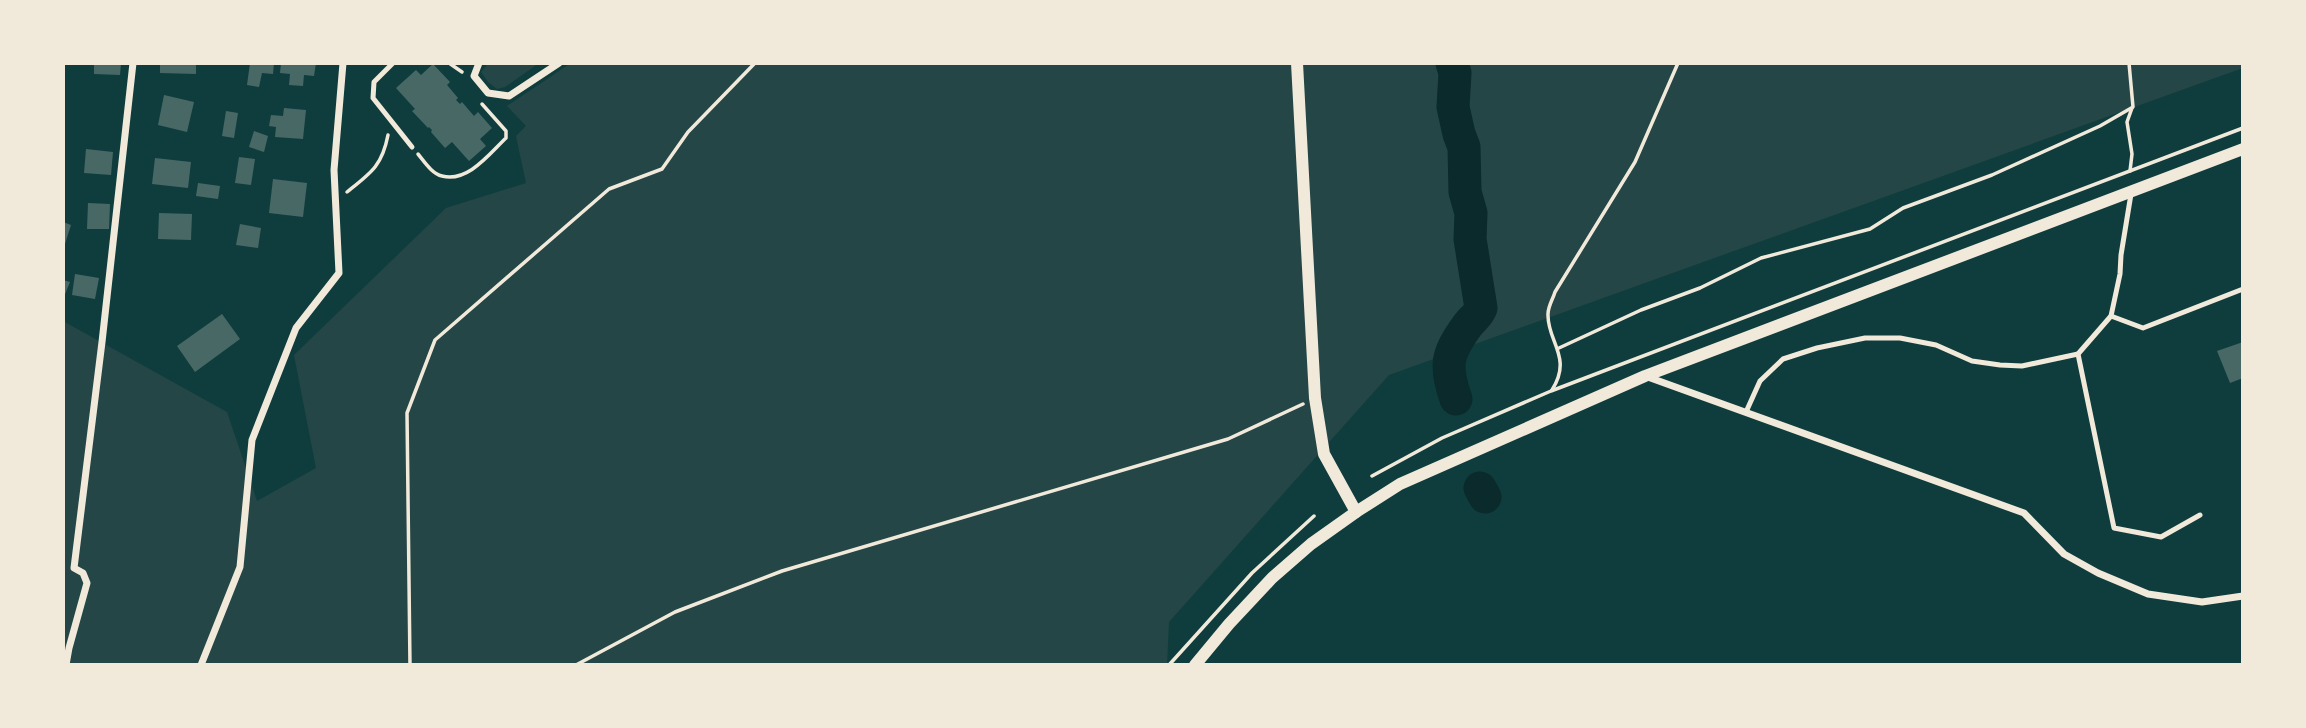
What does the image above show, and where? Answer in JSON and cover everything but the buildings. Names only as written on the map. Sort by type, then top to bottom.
[{"type":"street","points":[[66,665],[88,583],[83,573],[74,568],[133,63]]},
{"type":"street","points":[[201,665],[240,567],[252,440],[296,328],[339,273],[334,170],[343,63]]},
{"type":"street","points":[[479,63],[474,76],[488,93],[509,96],[559,63]]},
{"type":"street","points":[[1297,63],[1315,398],[1324,454],[1356,512]]},
{"type":"street","points":[[1195,665],[1272,578],[1311,544],[1400,484],[1645,376],[2243,149]]},
{"type":"street","points":[[1645,376],[2024,513],[2064,554],[2098,573],[2148,594],[2202,602],[2243,596]]},
{"type":"lane","points":[[393,63],[374,82],[373,98],[412,147]]},
{"type":"lane","points":[[1746,412],[1760,381],[1783,359],[1817,348],[1865,338],[1900,338],[1936,345],[1972,360],[2000,365],[2022,366],[2078,354],[2111,316],[2132,191]]},
{"type":"lane","points":[[2111,316],[2143,328],[2243,289]]},
{"type":"lane","points":[[2078,354],[2114,528],[2161,537],[2200,515]]},
{"type":"path","points":[[410,665],[407,412],[435,340],[609,188],[662,169],[688,132],[755,63]]},
{"type":"path","points":[[1551,391],[1560,377],[1559,348],[1549,325],[1548,311],[1555,292],[1635,162],[1678,63]]},
{"type":"path","points":[[2129,63],[2133,107],[2127,121],[2132,154],[2130,171]]},
{"type":"path","points":[[412,147],[435,173],[458,176],[472,170],[506,138],[506,131],[479,101],[488,93]]},
{"type":"path","points":[[1559,348],[1642,310],[1700,288],[1761,258],[1870,229],[1903,208],[1992,175],[2100,126],[2133,107]]},
{"type":"path","points":[[335,202],[372,172],[384,153],[391,121]]},
{"type":"path","points":[[1372,476],[1442,438],[1551,391],[2243,128]]},
{"type":"path","points":[[576,665],[676,612],[782,571],[1228,439],[1315,398]]},
{"type":"shaded area","points":[[489,63],[539,63],[505,87],[497,89],[481,72]]},
{"type":"shaded area","points":[[571,63],[2243,63],[2243,68],[1389,375],[1169,622],[1167,665],[63,665],[63,321],[227,412],[257,501],[316,468],[294,355],[446,208],[526,183],[516,136],[526,126],[507,106]]},
{"type":"waterway","points":[[1452,63],[1455,73],[1453,107],[1464,147],[1465,192],[1471,213],[1470,239],[1481,308],[1460,336],[1452,352],[1449,368],[1456,399]]},
{"type":"waterway","points":[[1480,488],[1485,497]]}]
